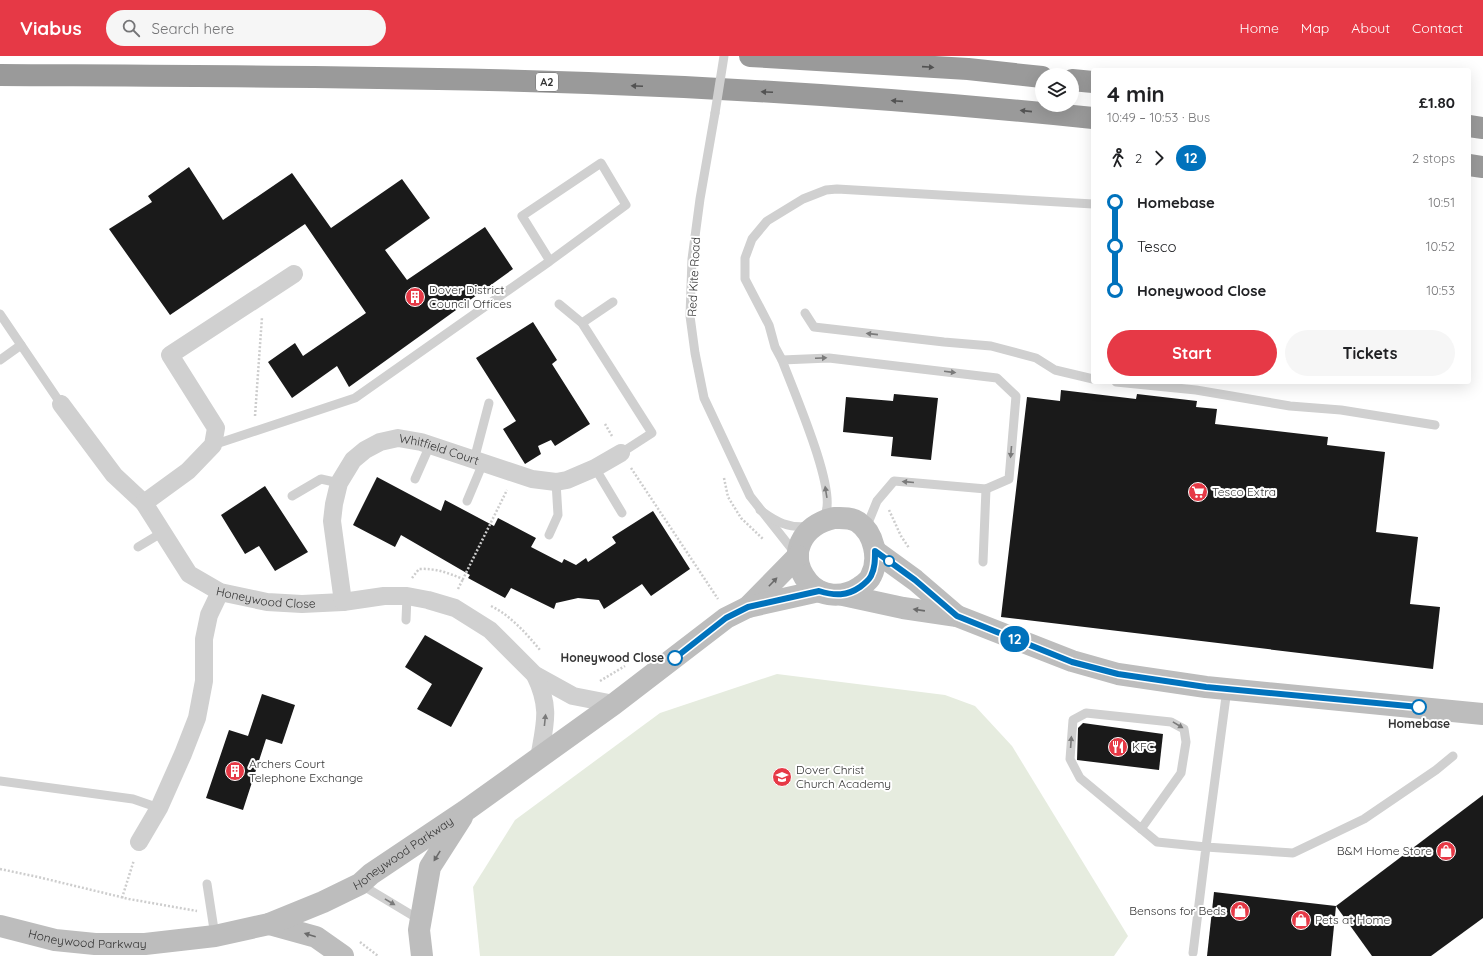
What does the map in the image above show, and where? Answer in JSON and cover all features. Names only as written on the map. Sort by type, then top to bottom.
[{"type":"highway","points":[[750,56],[968,69],[1035,76]]},
{"type":"highway","name":"A2","points":[[0,75],[269,76],[589,83],[776,92],[972,106],[1091,118]]},
{"type":"highway","points":[[1079,81],[1091,82]]},
{"type":"highway","points":[[1471,126],[1483,128]]},
{"type":"highway","points":[[1471,165],[1483,166]]},
{"type":"street","points":[[144,503],[188,471],[214,445],[216,428],[170,355],[294,274]]},
{"type":"street","name":"Honeywood Close","points":[[61,404],[114,475],[144,503],[189,574],[220,592],[267,602],[302,604],[343,602],[384,596],[407,596],[428,600],[454,608],[490,630],[535,675],[573,696],[614,704]]},
{"type":"street","name":"Whitfield Court","points":[[343,602],[332,520],[334,504],[339,483],[353,460],[365,450],[380,442],[398,438],[430,445],[532,479],[556,482],[567,480],[595,468],[621,453]]},
{"type":"street","points":[[843,595],[854,591],[870,578],[874,566],[875,551],[872,540],[857,521],[847,518],[823,520],[813,526],[805,534],[800,544],[798,556],[799,567],[804,577],[811,585],[819,591],[831,595],[843,595],[903,608],[957,616],[1072,662],[1118,674],[1227,688],[1483,714]]},
{"type":"street","points":[[875,551],[915,580],[957,616]]},
{"type":"street","name":"Honeywood Parkway","points":[[748,607],[798,556]]},
{"type":"street","name":"Honeywood Parkway","points":[[0,926],[55,940],[95,944],[145,944],[215,936],[269,924],[323,902],[360,884],[371,874],[466,811],[614,704],[726,618],[748,607],[819,591]]},
{"type":"street","points":[[140,842],[159,808],[197,718],[204,681],[204,638],[209,615],[220,592]]},
{"type":"street","name":"Honeywood Close","points":[[535,675],[543,694],[546,716],[539,758]]},
{"type":"street","points":[[422,956],[419,930],[430,868],[466,811]]},
{"type":"street","points":[[269,924],[316,937],[343,956]]},
{"type":"lane","name":"Red Kite Road","points":[[724,56],[700,198],[692,259],[690,316],[695,353],[704,398],[750,496],[798,556]]},
{"type":"lane","points":[[214,445],[355,398],[550,261],[626,205],[601,163],[522,216],[550,261]]},
{"type":"lane","points":[[813,526],[826,513],[827,496],[819,461],[782,360],[775,347],[769,326],[745,279],[745,258],[752,239],[766,222],[803,199],[826,190],[837,189],[1091,204]]},
{"type":"lane","points":[[582,323],[613,302]]},
{"type":"lane","points":[[559,304],[582,323],[652,433],[621,453]]},
{"type":"lane","points":[[806,313],[814,326],[991,346],[1036,358],[1055,370],[1091,379]]},
{"type":"lane","points":[[0,314],[61,404]]},
{"type":"lane","points":[[0,360],[21,345]]},
{"type":"lane","points":[[782,360],[829,358],[997,378],[1016,396],[1009,479],[986,489],[894,481],[877,501],[865,530]]},
{"type":"lane","points":[[1136,384],[1196,390],[1275,403],[1341,410],[1435,425]]},
{"type":"lane","points":[[467,501],[479,462],[489,404]]},
{"type":"lane","points":[[415,479],[430,445]]},
{"type":"lane","points":[[595,468],[622,513]]},
{"type":"lane","points":[[292,496],[321,479],[339,483]]},
{"type":"lane","points":[[549,535],[558,515],[556,482]]},
{"type":"lane","points":[[983,562],[986,489]]},
{"type":"lane","name":"Red Kite Road","points":[[760,510],[786,526],[800,528],[813,526]]},
{"type":"lane","points":[[138,547],[163,532]]},
{"type":"lane","points":[[406,620],[407,596]]},
{"type":"lane","points":[[1193,953],[1227,688]]},
{"type":"lane","points":[[1141,829],[1181,773],[1186,742],[1184,729],[1172,722],[1086,713],[1073,720],[1070,759],[1080,778],[1141,829],[1157,842],[1206,847],[1293,853],[1364,819],[1436,770],[1453,756]]},
{"type":"lane","points":[[0,781],[133,799],[159,808]]},
{"type":"lane","points":[[208,884],[215,936]]},
{"type":"lane","points":[[360,884],[420,920]]},
{"type":"path","points":[[254,418],[262,315],[267,291]]},
{"type":"path","points":[[621,453],[722,604]]},
{"type":"path","points":[[452,588],[458,590],[515,473]]},
{"type":"path","points":[[416,580],[409,581],[419,569],[431,568],[441,570],[463,579]]},
{"type":"path","points":[[490,605],[503,612],[526,633],[541,652]]},
{"type":"path","points":[[594,682],[600,681],[626,666]]},
{"type":"path","points":[[122,898],[140,842]]},
{"type":"path","points":[[0,869],[122,898],[212,914]]},
{"type":"shaded area","name":"Dover Christ Church Academy","points":[[777,674],[945,695],[975,706],[1012,746],[1128,936],[1114,956],[480,956],[473,887],[515,820],[660,713]]},
{"type":"building","points":[[189,167],[223,220],[292,173],[331,228],[402,179],[430,218],[385,250],[407,280],[485,227],[513,269],[349,387],[337,366],[292,398],[268,362],[295,343],[303,356],[366,313],[305,224],[170,315],[109,229],[152,202],[148,196]]},
{"type":"building","points":[[533,322],[557,360],[552,364],[590,424],[555,446],[551,440],[538,446],[541,454],[525,464],[503,429],[516,421],[476,358]]},
{"type":"building","name":"Tesco Extra","points":[[1061,390],[1136,399],[1137,394],[1197,401],[1196,407],[1217,409],[1215,424],[1328,437],[1327,445],[1385,452],[1376,532],[1418,537],[1410,604],[1440,607],[1433,669],[1001,617],[1027,397],[1060,401]]},
{"type":"building","points":[[894,394],[938,398],[931,460],[891,456],[893,437],[843,432],[846,397],[893,401]]},
{"type":"building","points":[[377,477],[441,511],[445,500],[494,526],[498,518],[536,538],[531,547],[562,563],[564,559],[576,565],[586,558],[588,562],[616,543],[612,537],[653,511],[690,569],[651,596],[642,584],[604,609],[599,600],[578,598],[556,603],[554,609],[511,588],[505,598],[468,578],[470,575],[401,535],[395,547],[353,525]]},
{"type":"building","points":[[265,486],[308,552],[275,571],[259,546],[245,554],[221,515]]},
{"type":"building","points":[[425,635],[483,668],[451,727],[417,709],[432,684],[405,667]]},
{"type":"building","name":"Archers Court Telephone Exchange","points":[[262,694],[295,705],[282,744],[266,739],[243,810],[206,798],[229,730],[248,736]]},
{"type":"building","name":"KFC","points":[[1083,723],[1163,734],[1159,770],[1077,760],[1078,728]]},
{"type":"building","name":"B&M Home Store","points":[[1483,795],[1483,918],[1431,956],[1372,956],[1336,906]]},
{"type":"building","points":[[1214,892],[1336,906],[1331,956],[1207,956]]},
{"type":"bus line","name":"12","points":[[675,658],[726,618],[748,607],[819,591],[831,595],[843,595],[854,591],[870,578],[874,566],[875,551],[915,580],[957,616],[1072,662],[1118,674],[1206,687],[1419,707]]},
{"type":"place","name":"Dover District Council Offices","points":[[415,297]]},
{"type":"place","name":"Tesco Extra","points":[[1198,492]]},
{"type":"place","name":"Honeywood Close","points":[[675,658]]},
{"type":"place","name":"Homebase","points":[[1419,707]]},
{"type":"place","name":"KFC","points":[[1118,747]]},
{"type":"place","name":"Archers Court Telephone Exchange","points":[[235,771]]},
{"type":"place","name":"Dover Christ Church Academy","points":[[782,777]]},
{"type":"place","name":"B&M Home Store","points":[[1446,851]]},
{"type":"place","name":"Bensons for Beds","points":[[1240,911]]},
{"type":"place","name":"Pets at Home","points":[[1301,920]]}]
